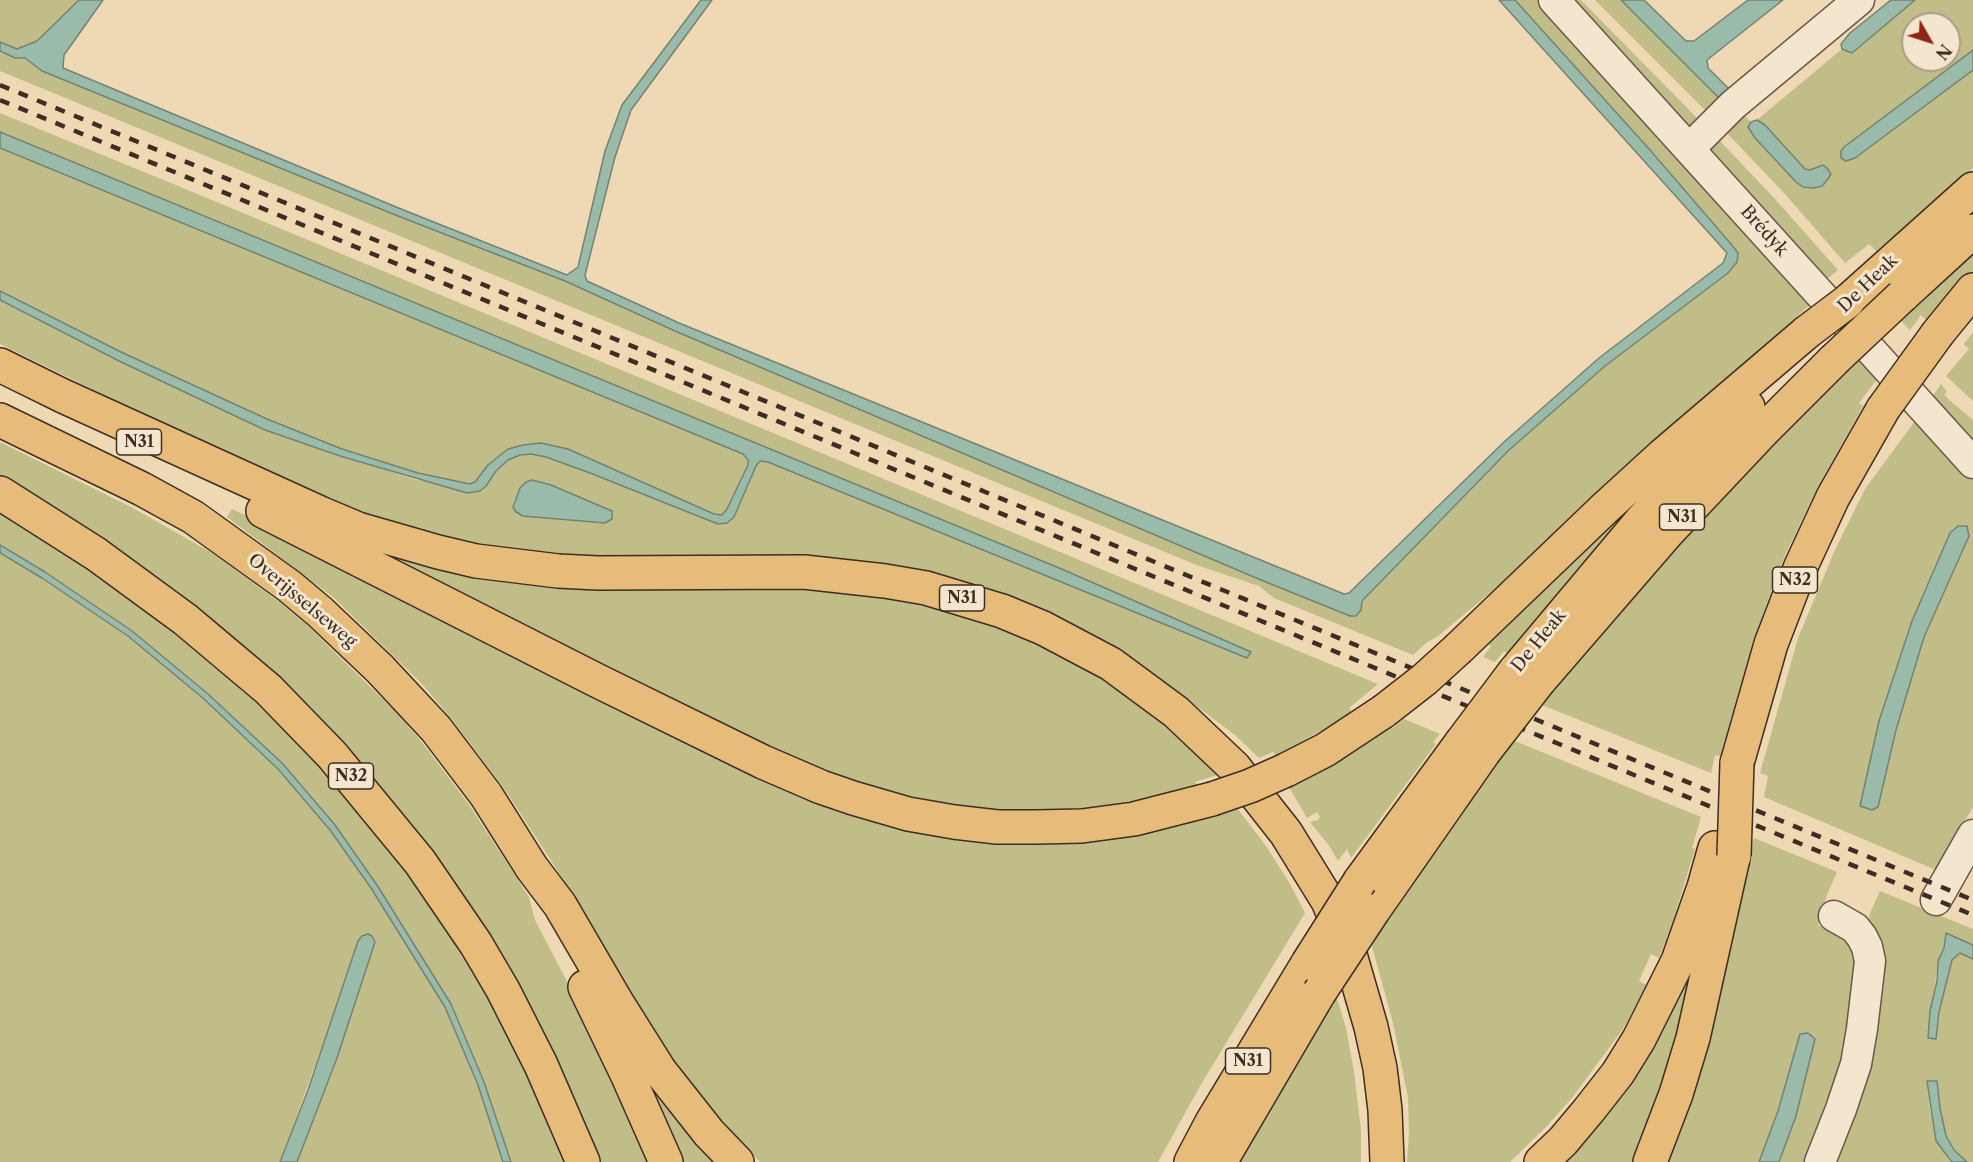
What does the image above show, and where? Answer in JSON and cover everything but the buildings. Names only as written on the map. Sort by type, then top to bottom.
[{"type":"highway","name":"De Heak","points":[[1191,1162],[1212,1122],[1360,881],[1472,747],[1527,676],[1766,428],[1818,343],[1848,301],[1973,189]]},
{"type":"highway","name":"De Heak","points":[[1818,343],[1902,296],[1973,231]]},
{"type":"highway","name":"N32","points":[[1650,1162],[1676,1094],[1693,1038],[1737,763],[1771,644],[1801,566],[1833,497],[1883,409],[1938,333],[1973,290]]},
{"type":"highway","name":"N31","points":[[63,396],[216,487],[598,681],[821,788],[908,814],[997,827],[1054,827],[1109,823],[1159,814],[1212,799],[1250,786],[1325,750],[1384,711],[1425,679],[1663,455],[1818,343]]},
{"type":"highway","points":[[0,365],[63,396]]},
{"type":"highway","name":"N31","points":[[63,396],[358,529],[438,552],[477,561],[558,571],[598,573],[804,572],[885,581],[926,588],[1002,611],[1043,628],[1111,664],[1176,712],[1234,767],[1286,833],[1328,901],[1349,951],[1371,1026],[1380,1068],[1385,1110],[1387,1162]]},
{"type":"highway","name":"Overijsselseweg","points":[[0,420],[142,489],[193,517],[256,561],[320,612],[401,690],[436,729],[486,795],[532,868]]},
{"type":"highway","name":"N32","points":[[0,493],[96,554],[186,620],[268,689],[332,755],[408,846],[476,944],[503,990],[541,1065],[583,1162]]},
{"type":"highway","name":"De Heak","points":[[1220,1162],[1319,993],[1373,911],[1472,747]]},
{"type":"highway","name":"N32","points":[[1541,1162],[1563,1141],[1589,1110],[1618,1073],[1640,1039],[1678,962],[1704,887],[1724,852]]},
{"type":"highway","points":[[532,868],[547,915],[599,1014],[666,1162]]},
{"type":"highway","points":[[532,868],[560,905],[660,1071],[709,1133],[737,1162]]},
{"type":"street","name":"Brédyk","points":[[1554,0],[1973,463]]},
{"type":"street","points":[[1689,149],[1733,105],[1859,0]]},
{"type":"street","points":[[1936,900],[1973,835]]},
{"type":"street","points":[[1820,1162],[1856,1064],[1870,961],[1867,947],[1855,928],[1834,916]]},
{"type":"shaded area","points":[[0,0],[79,0],[37,41],[17,49],[0,42]]},
{"type":"shaded area","points":[[79,0],[103,0],[64,55],[63,68],[401,209],[567,275],[578,267],[605,151],[622,105],[701,0],[712,0],[631,110],[615,157],[585,275],[587,281],[679,323],[1344,594],[1349,593],[1504,442],[1599,358],[1723,263],[1727,253],[1499,0],[1515,0],[1731,244],[1738,253],[1737,262],[1728,273],[1605,366],[1509,450],[1362,601],[1361,610],[1356,616],[1350,616],[675,331],[565,281],[398,216],[42,71],[25,58],[15,58],[0,51],[0,42],[17,49],[37,41]]},
{"type":"shaded area","points":[[1515,0],[1539,0],[1813,302],[1537,554],[1413,655],[1274,598],[1259,586],[1199,566],[0,71],[0,51],[15,58],[25,58],[42,71],[565,281],[675,331],[1350,616],[1361,610],[1362,602],[1509,450],[1605,366],[1728,273],[1737,262],[1738,253],[1731,244]]},
{"type":"shaded area","points":[[1572,0],[1581,0],[1698,119],[1688,129]]},
{"type":"shaded area","points":[[1595,0],[1621,0],[1720,99],[1709,114]]},
{"type":"shaded area","points":[[1621,0],[1644,0],[1686,41],[1694,41],[1748,0],[1783,0],[1707,60],[1708,68],[1730,90],[1720,99]]},
{"type":"shaded area","points":[[1891,0],[1915,0],[1852,53],[1842,49],[1841,44],[1850,33]]},
{"type":"shaded area","points":[[1915,0],[1973,0],[1973,50],[1961,59],[1961,12],[1901,12],[1901,72],[1944,72],[1844,147],[1855,158],[1973,70],[1973,168],[1876,251],[1869,244],[1845,263],[1784,193],[1725,131],[1741,112],[1751,122],[1748,127],[1796,182],[1818,166],[1810,170],[1805,169],[1757,120],[1842,49],[1852,53]]},
{"type":"shaded area","points":[[1973,50],[1973,70],[1855,158],[1846,161],[1841,158],[1841,151],[1844,147],[1944,72],[1961,72],[1961,59]]},
{"type":"shaded area","points":[[0,113],[1378,684],[1349,708],[1352,712],[1347,716],[1276,756],[1273,752],[1259,758],[1235,735],[1187,699],[1118,653],[1049,615],[479,547],[363,516],[230,457],[0,344],[0,300],[119,361],[265,430],[416,480],[486,486],[507,460],[531,454],[590,473],[718,524],[734,517],[756,466],[760,461],[768,462],[1247,658],[1251,652],[1064,570],[0,132]],"holes":[[[533,480],[551,485],[612,511],[516,512],[513,507],[514,500]]]},
{"type":"shaded area","points":[[1757,120],[1765,125],[1805,169],[1810,170],[1823,165],[1827,168],[1831,174],[1822,186],[1803,187],[1796,182],[1755,138],[1748,127],[1751,122]]},
{"type":"shaded area","points":[[0,132],[1064,570],[1251,652],[1247,658],[768,462],[760,461],[756,466],[734,517],[727,523],[718,524],[546,457],[531,454],[520,455],[508,460],[480,491],[467,493],[340,456],[265,430],[119,361],[0,300],[0,291],[121,352],[267,419],[342,449],[418,473],[470,484],[475,482],[488,465],[508,449],[541,443],[568,449],[714,514],[722,515],[748,465],[748,460],[743,454],[0,148]]},
{"type":"shaded area","points":[[1720,141],[1838,270],[1824,282],[1711,155],[1711,150]]},
{"type":"shaded area","points":[[0,148],[744,454],[748,465],[723,515],[714,514],[568,449],[541,443],[488,465],[475,482],[470,484],[418,473],[342,449],[266,419],[121,352],[0,291]]},
{"type":"shaded area","points":[[1973,244],[1973,271],[1927,321],[1921,315],[1910,330],[1898,318]]},
{"type":"shaded area","points":[[1973,332],[1973,401],[1946,376],[1969,349],[1964,344]]},
{"type":"shaded area","points":[[1857,355],[1878,378],[1859,403],[1863,406],[1818,486],[1785,555],[1753,641],[1720,756],[1715,755],[1711,773],[1537,703],[1561,669]]},
{"type":"shaded area","points":[[1941,384],[1947,392],[1944,394],[1947,398],[1973,420],[1973,447],[1931,399]]},
{"type":"shaded area","points":[[1918,417],[1973,479],[1973,807],[1936,870],[1764,797],[1768,776],[1760,773],[1798,638],[1835,550],[1865,489]],"holes":[[[1969,536],[1924,637],[1896,730],[1878,807],[1912,622]]]},
{"type":"shaded area","points":[[1697,441],[1513,657],[1504,651],[1495,662],[1483,657],[1491,646],[1488,644],[1480,652],[1478,651]]},
{"type":"shaded area","points":[[0,442],[133,508],[212,553],[308,626],[394,710],[421,741],[470,806],[529,897],[535,920],[587,1020],[652,1162],[594,1162],[358,769],[0,481]]},
{"type":"shaded area","points":[[532,480],[551,485],[612,511],[612,519],[605,523],[523,516],[513,507],[520,488]]},
{"type":"shaded area","points":[[0,508],[148,607],[259,699],[385,838],[491,997],[569,1162],[511,1162],[484,1082],[451,1004],[403,927],[283,764],[208,694],[132,631],[45,572],[0,545]]},
{"type":"shaded area","points":[[232,509],[882,820],[1225,812],[1237,808],[1266,846],[1305,913],[1200,1086],[1158,1162],[760,1162],[721,1123],[673,1062],[650,1027],[574,896],[501,784],[450,717],[422,684],[333,597],[227,517]]},
{"type":"shaded area","points":[[1958,526],[1967,526],[1969,536],[1924,637],[1896,730],[1878,807],[1872,810],[1860,806],[1879,721],[1912,621],[1950,533]]},
{"type":"shaded area","points":[[342,536],[883,594],[962,612],[1070,657],[1134,697],[1221,774],[1195,782],[1198,786],[1156,797],[1081,809],[998,810],[956,805],[890,792],[827,771],[770,747],[368,552]]},
{"type":"shaded area","points":[[0,545],[45,572],[132,631],[208,694],[283,764],[335,825],[377,885],[451,1004],[484,1082],[511,1162],[503,1162],[478,1085],[445,1007],[371,888],[330,830],[278,769],[204,699],[128,636],[42,578],[0,553]]},
{"type":"shaded area","points":[[0,553],[42,578],[128,636],[204,699],[278,769],[330,830],[371,888],[445,1007],[478,1085],[503,1162],[297,1162],[337,1058],[375,943],[372,936],[362,936],[280,1162],[0,1162]]},
{"type":"shaded area","points":[[1404,719],[1440,734],[1433,742],[1436,744],[1351,858],[1347,849],[1338,861],[1310,822],[1318,820],[1320,817],[1317,812],[1307,818],[1289,787],[1388,723],[1393,728]]},
{"type":"shaded area","points":[[1510,739],[1701,817],[1692,848],[1695,849],[1659,958],[1651,954],[1639,981],[1646,985],[1623,1029],[1572,1098],[1546,1127],[1510,1162],[1407,1162],[1408,1098],[1393,1023],[1370,939]]},
{"type":"shaded area","points":[[1754,838],[1837,872],[1818,925],[1850,941],[1856,949],[1854,1032],[1812,1162],[1779,1162],[1796,1116],[1814,1039],[1778,1111],[1759,1162],[1663,1162]]},
{"type":"shaded area","points":[[1880,891],[1973,929],[1973,945],[1946,934],[1944,948],[1938,961],[1928,1038],[1936,1039],[1939,1012],[1952,960],[1960,953],[1973,959],[1973,1162],[1967,1162],[1954,1150],[1946,1136],[1937,1081],[1932,1080],[1927,1081],[1930,1110],[1947,1157],[1952,1162],[1829,1162],[1870,913]]},
{"type":"shaded area","points":[[1946,933],[1973,945],[1973,959],[1960,953],[1952,960],[1939,1012],[1936,1039],[1928,1038],[1938,961],[1944,948]]},
{"type":"shaded area","points":[[368,934],[375,942],[337,1058],[297,1162],[280,1162],[308,1090],[358,941],[362,936]]},
{"type":"shaded area","points":[[1703,935],[1682,1035],[1637,1162],[1563,1162],[1653,1046],[1673,1008]]},
{"type":"shaded area","points":[[1335,992],[1346,1028],[1354,1072],[1361,1130],[1361,1162],[1232,1162]]},
{"type":"shaded area","points":[[1808,1033],[1815,1039],[1796,1116],[1779,1162],[1759,1162],[1778,1111],[1800,1034]]},
{"type":"shaded area","points":[[629,1046],[718,1162],[678,1162]]},
{"type":"shaded area","points":[[1927,1081],[1937,1081],[1946,1136],[1954,1150],[1967,1162],[1952,1162],[1936,1141]]},
{"type":"railway","points":[[0,85],[1973,900]]},
{"type":"railway","points":[[0,100],[1973,915]]}]
